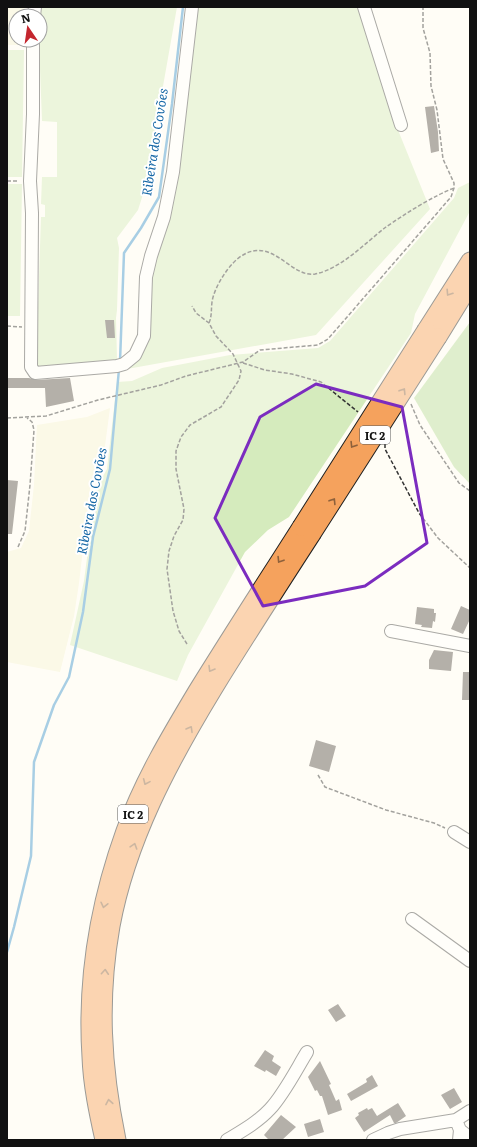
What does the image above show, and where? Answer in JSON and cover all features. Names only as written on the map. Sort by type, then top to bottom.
[{"type":"highway","name":"IC 2","points":[[117,1140],[109,1100],[104,1056],[103,1009],[106,965],[111,926],[138,833],[160,784],[188,732],[307,530],[432,333],[470,261]]},
{"type":"highway","name":"IC 2","points":[[432,333],[470,285]]},
{"type":"highway","name":"IC 2","points":[[104,1140],[91,1058],[90,1009],[93,966],[99,925],[109,880],[126,830],[149,776],[171,735],[238,625],[307,530]]},
{"type":"street","points":[[33,48],[33,114],[30,181],[32,213],[31,367],[34,373],[120,365],[135,355],[144,336],[146,277],[151,256],[164,217],[173,172],[192,7]]},
{"type":"street","points":[[364,7],[402,125]]},
{"type":"street","points":[[391,630],[470,646]]},
{"type":"street","points":[[454,832],[470,842]]},
{"type":"street","points":[[412,919],[470,960]]},
{"type":"street","points":[[227,1140],[256,1122],[271,1108],[307,1052]]},
{"type":"street","points":[[373,1140],[400,1129],[461,1132],[470,1111]]},
{"type":"path","points":[[7,418],[46,416],[161,385],[186,376],[238,364],[260,350],[318,345],[328,339],[451,197],[454,188],[454,183],[443,159],[437,110],[431,86],[430,53],[423,28],[423,7]]},
{"type":"path","points":[[7,181],[30,181]]},
{"type":"path","points":[[209,323],[212,301],[216,290],[234,261],[242,255],[258,249],[267,251],[306,274],[315,274],[342,262],[386,227],[438,195],[454,188]]},
{"type":"path","points":[[187,644],[179,631],[173,612],[167,568],[169,551],[184,515],[176,469],[176,451],[181,437],[190,425],[221,407],[239,380],[241,371],[233,354],[216,336],[209,323],[196,313],[192,306]]},
{"type":"path","points":[[7,326],[32,327]]},
{"type":"path","points":[[410,402],[420,425],[459,484],[470,491]]},
{"type":"path","points":[[18,547],[25,530],[30,485],[34,430],[32,422],[28,418]]},
{"type":"path","points":[[318,775],[326,787],[386,810],[434,823],[454,832]]},
{"type":"highlighted area","points":[[316,384],[402,407],[427,543],[365,586],[263,606],[215,518],[260,417]]},
{"type":"shaded area","points":[[7,7],[25,7],[8,8],[7,45]]},
{"type":"shaded area","points":[[110,408],[102,468],[90,488],[74,616],[60,672],[7,662],[7,552],[21,548],[29,531],[34,485],[37,425],[87,417]]},
{"type":"green space","points":[[177,7],[145,188],[138,210],[117,238],[119,248],[116,318],[117,360],[36,367],[41,217],[45,217],[45,205],[41,204],[42,177],[57,177],[57,122],[42,121],[39,48],[48,48],[48,8],[41,8]]},
{"type":"green space","points":[[196,7],[360,7],[398,130],[430,209],[316,335],[116,371],[137,357],[149,277]]},
{"type":"green space","points":[[7,50],[24,50],[22,177],[7,177]]},
{"type":"green space","points":[[470,182],[470,211],[415,314],[411,333],[289,517],[268,530],[245,552],[188,655],[177,681],[70,645],[84,581],[96,489],[107,469],[117,382],[132,381],[162,368],[230,355],[318,348],[330,341],[454,198],[458,188]]},
{"type":"green space","points":[[7,184],[22,184],[20,316],[7,316]]},
{"type":"green space","points":[[470,322],[470,484],[454,467],[414,398]]},
{"type":"building","points":[[434,106],[439,151],[431,153],[425,107]]},
{"type":"building","points":[[105,320],[114,320],[115,338],[107,338]]},
{"type":"building","points":[[7,378],[29,378],[36,380],[70,378],[74,401],[46,407],[45,388],[7,388]]},
{"type":"building","points":[[7,480],[18,481],[12,534],[7,534]]},
{"type":"building","points":[[461,606],[470,610],[470,619],[463,634],[451,629]]},
{"type":"building","points":[[417,607],[434,609],[434,613],[436,613],[435,622],[433,621],[432,628],[421,627],[422,625],[415,624]]},
{"type":"building","points":[[434,650],[453,652],[451,671],[429,669],[429,660]]},
{"type":"building","points":[[463,672],[470,672],[470,700],[462,700]]},
{"type":"building","points":[[316,740],[336,746],[329,772],[309,766]]},
{"type":"building","points":[[338,1004],[346,1016],[336,1022],[328,1010]]},
{"type":"building","points":[[265,1050],[274,1056],[272,1061],[281,1067],[276,1076],[266,1070],[265,1072],[254,1066]]},
{"type":"building","points":[[320,1061],[331,1084],[329,1085],[336,1101],[339,1099],[342,1110],[328,1115],[322,1096],[320,1096],[317,1090],[315,1091],[308,1077]]},
{"type":"building","points":[[372,1075],[378,1086],[351,1101],[347,1094],[367,1082],[366,1079]]},
{"type":"building","points":[[454,1088],[462,1102],[450,1109],[441,1095]]},
{"type":"building","points":[[398,1103],[406,1116],[396,1123],[394,1123],[390,1115],[364,1132],[355,1118],[359,1115],[358,1113],[367,1108],[368,1110],[372,1108],[377,1116]]},
{"type":"building","points":[[281,1115],[296,1127],[282,1140],[269,1140],[264,1135]]},
{"type":"building","points":[[320,1119],[324,1132],[308,1137],[304,1124]]},
{"type":"waterway","name":"Ribeira dos Covões","points":[[120,362],[124,253],[159,197],[172,104],[183,7]]},
{"type":"waterway","name":"Ribeira dos Covões","points":[[7,952],[31,856],[34,762],[54,705],[69,677],[83,612],[93,537],[110,469],[119,369]]}]
